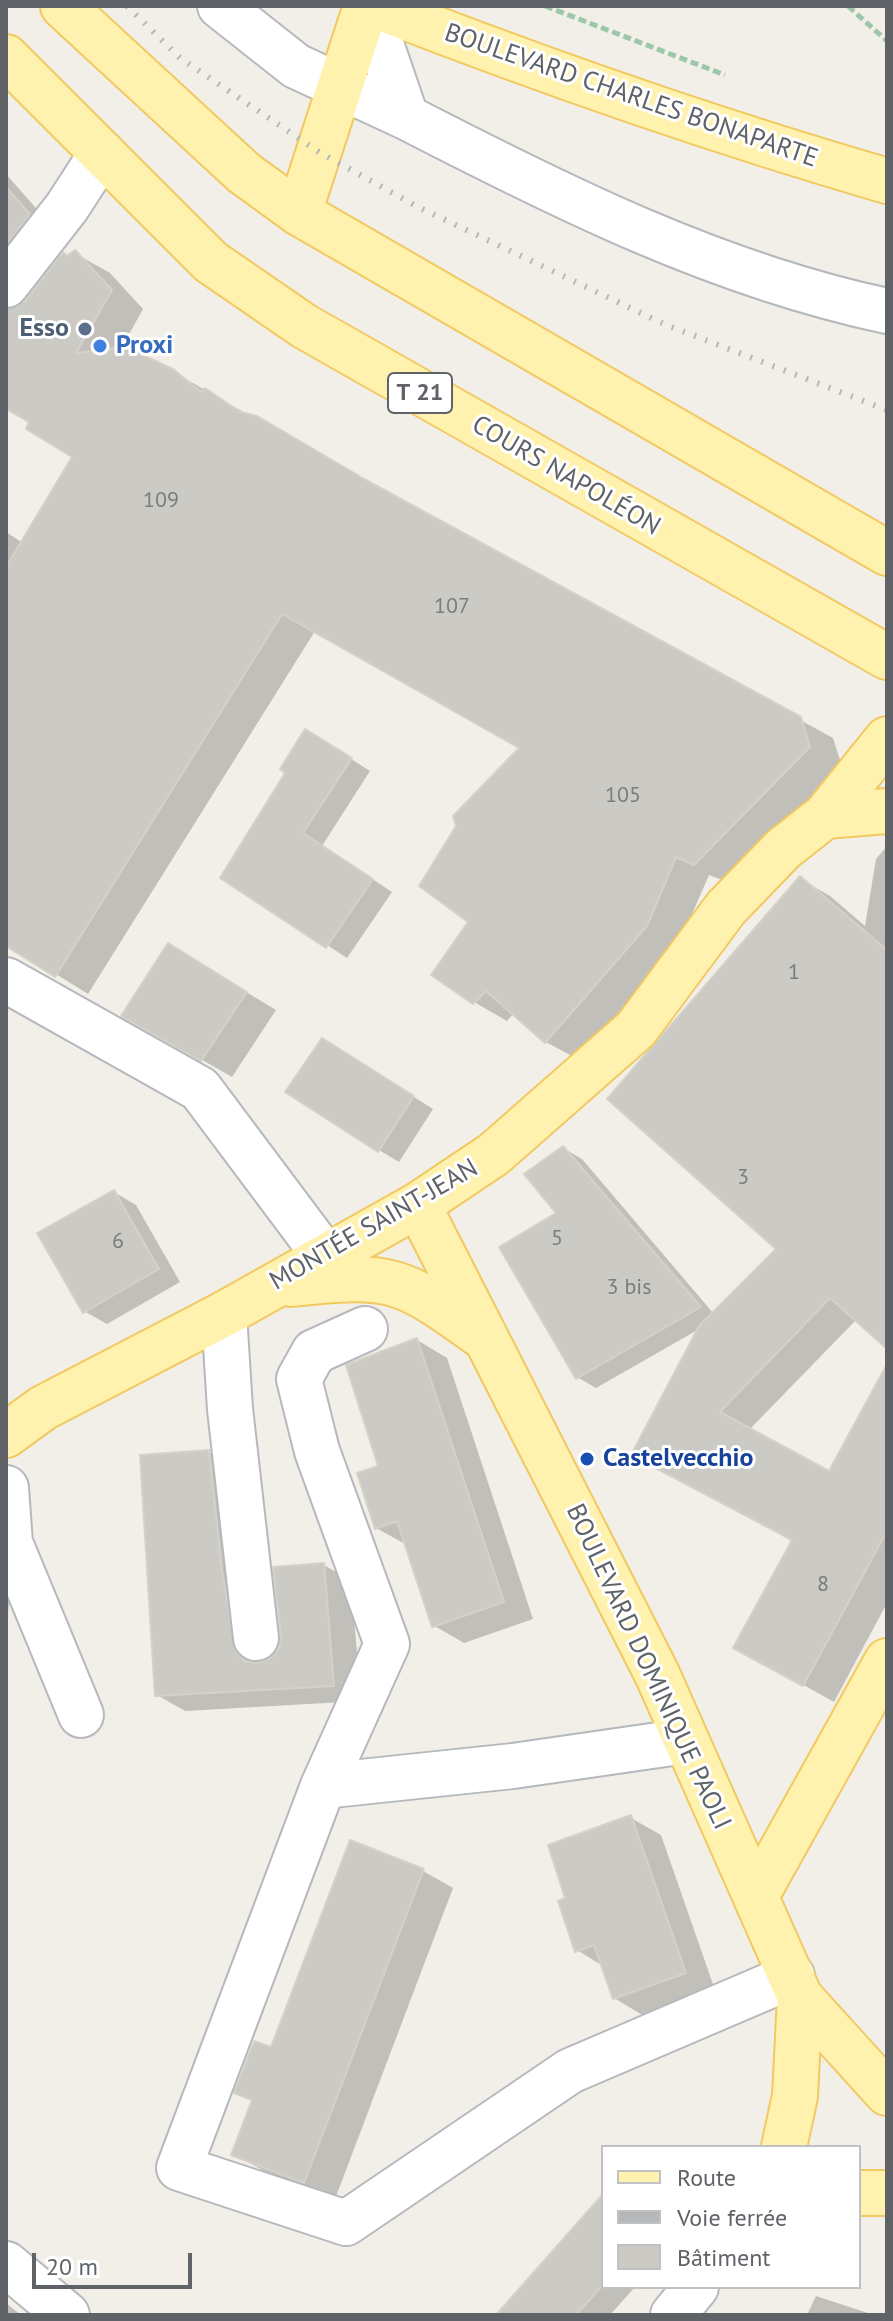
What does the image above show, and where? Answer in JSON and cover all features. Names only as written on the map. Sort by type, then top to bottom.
[{"type":"main road","points":[[63,6],[244,173],[299,213],[883,560]]},
{"type":"main road","points":[[299,213],[367,6]]},
{"type":"main road","name":"BOULEVARD CHARLES BONAPARTE","points":[[376,6],[471,43],[887,181]]},
{"type":"main road","name":"COURS NAPOLÉON","points":[[6,57],[211,262],[304,326],[781,600],[887,657]]},
{"type":"main road","name":"MONTÉE SAINT-JEAN","points":[[6,1435],[43,1408],[224,1314],[418,1205],[494,1154],[636,1029],[726,908],[783,849],[825,816],[887,739]]},
{"type":"main road","points":[[825,816],[887,811]]},
{"type":"main road","name":"BOULEVARD DOMINIQUE PAOLI","points":[[418,1205],[657,1674],[796,1986]]},
{"type":"main road","name":"BOULEVARD DOMINIQUE PAOLI","points":[[269,1287],[361,1277],[394,1281],[424,1294],[489,1341]]},
{"type":"main road","points":[[756,1896],[887,1661]]},
{"type":"main road","points":[[796,1986],[887,2093]]},
{"type":"main road","points":[[784,2145],[795,2096],[796,1986]]},
{"type":"main road","points":[[861,2193],[887,2193]]},
{"type":"street","points":[[220,6],[296,66],[406,117],[595,213],[819,297],[887,311]]},
{"type":"street","points":[[367,6],[406,117]]},
{"type":"street","points":[[6,285],[67,207],[102,153]]},
{"type":"street","points":[[6,980],[200,1089],[325,1256]]},
{"type":"street","points":[[224,1314],[230,1409],[256,1638]]},
{"type":"street","points":[[365,1329],[314,1352],[299,1379],[317,1451],[387,1644],[323,1786],[179,2168],[346,2223],[570,2071],[796,1986]]},
{"type":"street","points":[[6,1488],[8,1561],[81,1715]]},
{"type":"street","points":[[323,1786],[513,1766],[686,1741]]},
{"type":"street","points":[[6,2264],[67,2315]]},
{"type":"street","points":[[673,2315],[694,2289]]},
{"type":"path","points":[[848,6],[887,41]]},
{"type":"building","points":[[6,187],[30,214],[6,244]]},
{"type":"building","points":[[75,250],[112,290],[76,353],[125,347],[173,369],[201,392],[205,388],[240,412],[257,416],[366,480],[801,717],[810,747],[694,865],[676,857],[647,926],[545,1043],[486,991],[473,1004],[431,975],[468,922],[419,886],[456,826],[453,816],[519,748],[282,614],[55,977],[6,946],[6,567],[72,457],[26,429],[29,422],[6,409],[6,309],[25,301],[63,252],[67,256]]},
{"type":"building","points":[[305,729],[352,758],[303,833],[373,879],[326,948],[220,878],[285,773],[280,769]]},
{"type":"building","points":[[800,876],[887,950],[887,1349],[830,1298],[720,1412],[829,1471],[887,1364],[887,1531],[803,1686],[733,1648],[792,1540],[631,1455],[699,1326],[776,1249],[607,1099]]},
{"type":"building","points":[[168,943],[247,992],[201,1061],[121,1016]]},
{"type":"building","points":[[322,1038],[414,1096],[378,1152],[285,1092]]},
{"type":"building","points":[[563,1146],[701,1307],[576,1379],[499,1247],[556,1213],[524,1174]]},
{"type":"building","points":[[114,1190],[159,1269],[83,1313],[37,1233]]},
{"type":"building","points":[[417,1338],[504,1602],[432,1627],[397,1521],[375,1529],[357,1473],[378,1466],[346,1365]]},
{"type":"building","points":[[209,1450],[222,1571],[236,1652],[245,1661],[258,1663],[270,1658],[279,1649],[281,1635],[273,1567],[324,1563],[334,1686],[155,1696],[140,1455]]},
{"type":"building","points":[[631,1815],[686,1973],[613,1999],[594,1945],[575,1952],[558,1901],[565,1898],[548,1845]]},
{"type":"building","points":[[350,1840],[424,1869],[304,2183],[231,2155],[252,2100],[234,2093],[254,2041],[271,2047]]},
{"type":"building","points":[[601,2196],[601,2287],[576,2315],[496,2315]]},
{"type":"railway","points":[[127,6],[180,58],[319,152],[418,207],[664,324],[887,410]]},
{"type":"place","name":"Esso","points":[[85,329]]},
{"type":"place","name":"Proxi","points":[[100,346]]},
{"type":"place","name":"Castelvecchio","points":[[587,1459]]}]
